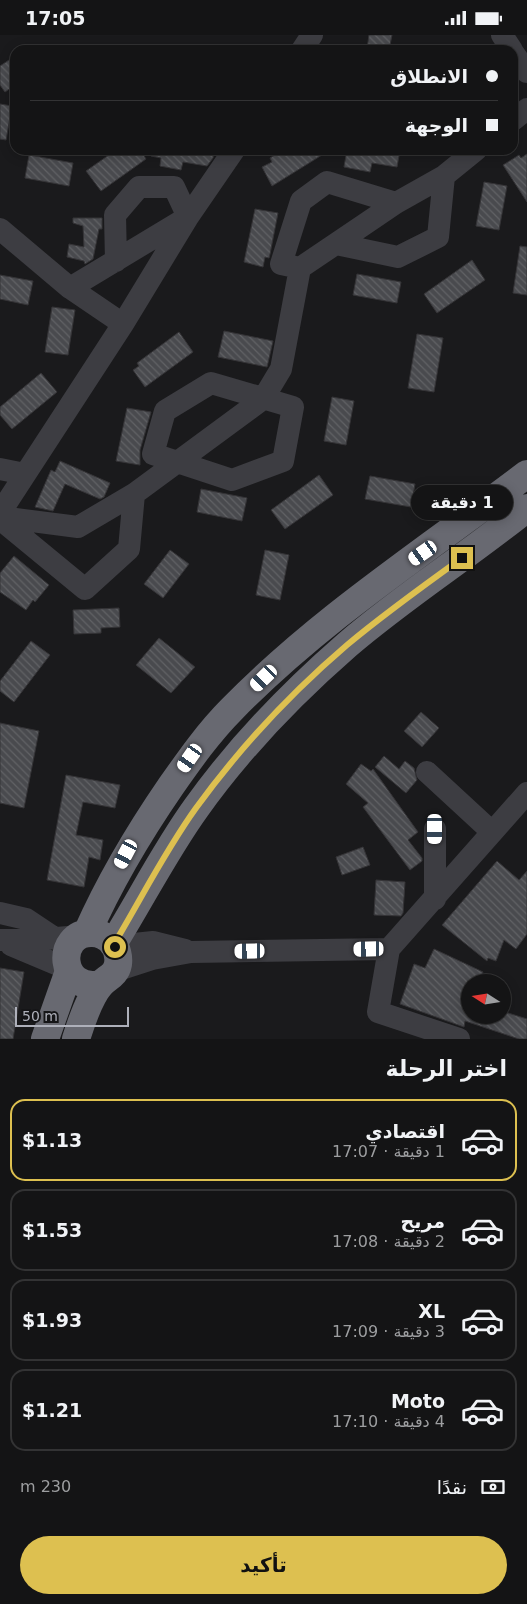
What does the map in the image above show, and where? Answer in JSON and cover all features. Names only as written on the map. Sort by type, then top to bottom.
[{"type":"highway","points":[[45,1039],[68,970],[66,954],[74,936],[190,758],[230,710],[275,667],[345,608],[527,474]]},
{"type":"highway","points":[[76,1039],[83,1017],[156,870],[196,808],[244,748],[288,701],[347,645],[527,507]]},
{"type":"highway","points":[[74,936],[106,937],[111,961]]},
{"type":"highway","points":[[68,970],[73,977],[86,985],[111,961]]},
{"type":"street","points":[[518,59],[527,72]]},
{"type":"street","points":[[0,513],[8,467],[123,324],[188,217],[231,155]]},
{"type":"street","points":[[396,203],[327,182],[301,201],[281,264],[300,268],[396,203],[444,175],[470,155]]},
{"type":"street","points":[[336,244],[398,257],[438,237],[444,175]]},
{"type":"street","points":[[116,261],[115,215],[139,187],[174,187],[188,217]]},
{"type":"street","points":[[70,288],[188,217]]},
{"type":"street","points":[[0,229],[70,288],[123,324]]},
{"type":"street","points":[[0,518],[78,527],[134,494],[176,461],[263,399],[281,369],[300,268]]},
{"type":"street","points":[[211,383],[263,399],[293,407],[283,461],[232,480],[153,454],[165,411],[211,383]]},
{"type":"street","points":[[0,518],[85,589],[129,549],[134,494]]},
{"type":"street","points":[[427,772],[492,832]]},
{"type":"street","points":[[458,1039],[378,1012],[389,949],[527,793]]},
{"type":"street","points":[[435,829],[435,899]]},
{"type":"street","points":[[0,913],[26,919],[74,936]]},
{"type":"street","points":[[0,941],[74,936]]},
{"type":"street","points":[[0,941],[29,951],[68,970]]},
{"type":"street","points":[[111,961],[152,959],[191,952],[389,949]]},
{"type":"building","points":[[369,35],[392,35],[390,45],[368,45]]},
{"type":"building","points":[[10,59],[10,88],[5,92],[0,85],[0,66]]},
{"type":"building","points":[[0,104],[10,106],[10,117],[6,140],[0,139]]},
{"type":"building","points":[[527,154],[527,202],[503,165],[519,155],[521,158]]},
{"type":"building","points":[[29,155],[73,163],[69,186],[25,178]]},
{"type":"building","points":[[109,155],[143,155],[146,159],[101,191],[86,171]]},
{"type":"building","points":[[213,155],[207,166],[183,162],[181,170],[160,166],[161,158],[151,156]]},
{"type":"building","points":[[275,155],[322,155],[272,186],[262,167],[272,162],[270,158]]},
{"type":"building","points":[[346,155],[399,155],[397,167],[372,163],[370,172],[344,167]]},
{"type":"building","points":[[484,182],[507,186],[499,230],[476,226]]},
{"type":"building","points":[[255,209],[278,213],[269,258],[265,257],[263,267],[244,262]]},
{"type":"building","points":[[73,218],[102,218],[102,229],[99,229],[93,259],[85,264],[84,261],[67,257],[69,244],[84,247],[83,226],[73,223]]},
{"type":"building","points":[[520,246],[527,247],[527,295],[513,293]]},
{"type":"building","points":[[472,260],[485,280],[437,313],[424,294]]},
{"type":"building","points":[[357,274],[401,282],[397,303],[353,295]]},
{"type":"building","points":[[0,275],[33,281],[28,305],[0,299]]},
{"type":"building","points":[[52,307],[75,310],[68,355],[45,352]]},
{"type":"building","points":[[224,331],[273,341],[267,367],[218,357]]},
{"type":"building","points":[[179,332],[193,352],[145,387],[133,370],[139,366],[137,363]]},
{"type":"building","points":[[417,334],[443,338],[434,392],[408,388]]},
{"type":"building","points":[[41,373],[57,392],[12,429],[0,415],[0,407]]},
{"type":"building","points":[[332,397],[354,401],[346,445],[324,441]]},
{"type":"building","points":[[127,408],[151,412],[140,450],[140,465],[116,461]]},
{"type":"building","points":[[60,461],[110,483],[104,497],[100,499],[65,484],[53,511],[35,507],[51,470],[55,472]]},
{"type":"building","points":[[319,475],[333,495],[285,529],[271,510]]},
{"type":"building","points":[[370,476],[415,484],[411,507],[365,499]]},
{"type":"building","points":[[201,489],[247,498],[242,521],[197,512]]},
{"type":"building","points":[[170,550],[189,564],[163,598],[144,584]]},
{"type":"building","points":[[265,550],[289,555],[280,600],[256,595]]},
{"type":"building","points":[[14,556],[49,585],[35,602],[33,600],[26,610],[0,592],[0,573]]},
{"type":"building","points":[[119,608],[120,627],[101,628],[101,633],[74,634],[73,610]]},
{"type":"building","points":[[159,638],[195,667],[171,693],[136,665]]},
{"type":"building","points":[[31,641],[50,655],[14,702],[0,691],[0,681]]},
{"type":"building","points":[[421,712],[439,728],[422,747],[404,731]]},
{"type":"building","points":[[0,723],[39,731],[24,808],[0,803]]},
{"type":"building","points":[[384,756],[399,769],[405,761],[414,768],[417,780],[406,793],[375,767]]},
{"type":"building","points":[[361,764],[371,771],[373,769],[418,832],[408,840],[422,858],[422,861],[410,870],[363,807],[368,803],[346,784]]},
{"type":"building","points":[[66,775],[120,785],[115,808],[83,802],[76,835],[103,840],[100,860],[89,857],[84,887],[47,880]]},
{"type":"building","points":[[363,847],[370,865],[342,875],[336,857]]},
{"type":"building","points":[[497,861],[519,880],[527,871],[527,934],[516,949],[504,940],[496,961],[488,958],[487,961],[442,925]]},
{"type":"building","points":[[376,880],[405,882],[403,913],[401,916],[374,915]]},
{"type":"building","points":[[434,949],[483,972],[482,974],[461,974],[461,1024],[464,1024],[464,1027],[400,1004],[414,964],[425,968]]},
{"type":"building","points":[[0,968],[24,972],[13,1039],[0,1039]]},
{"type":"building","points":[[511,1014],[527,1019],[527,1039],[519,1039],[474,1024],[511,1024]]},
{"type":"route","points":[[115,947],[114,944],[156,870],[186,823],[244,748],[294,695],[347,645],[462,558]]}]
